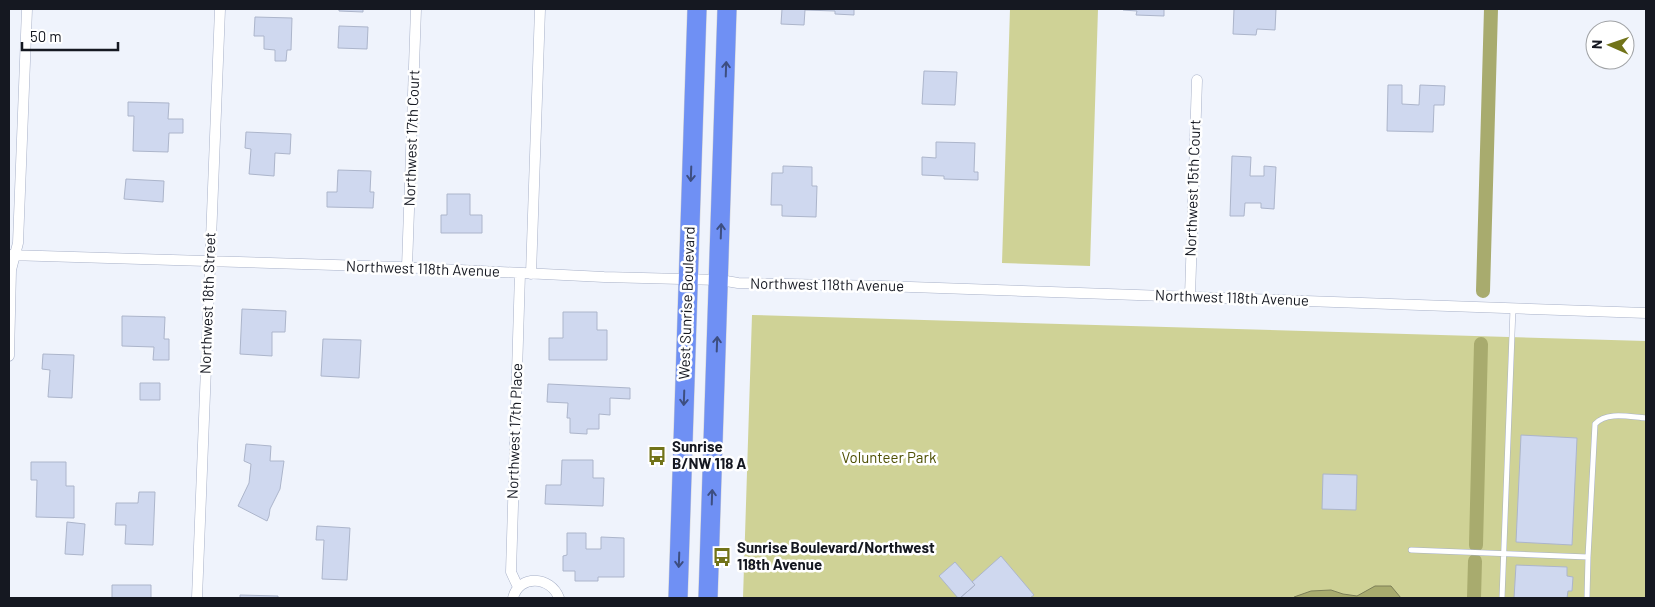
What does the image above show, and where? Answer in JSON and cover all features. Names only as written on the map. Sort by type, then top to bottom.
[{"type":"highway","name":"West Sunrise Boulevard","points":[[678,598],[697,9]]},
{"type":"highway","name":"West Sunrise Boulevard","points":[[708,598],[720,280],[727,9]]},
{"type":"street","points":[[9,356],[12,255],[18,243],[27,9]]},
{"type":"street","name":"Northwest 18th Street","points":[[197,598],[220,9]]},
{"type":"street","name":"Northwest 17th Court","points":[[407,267],[416,9]]},
{"type":"street","name":"Northwest 17th Place","points":[[518,587],[511,572],[540,9]]},
{"type":"street","name":"Northwest 15th Court","points":[[1190,296],[1197,80]]},
{"type":"street","name":"Northwest 118th Avenue","points":[[12,255],[407,267],[720,280],[738,283],[892,286],[1646,313]]},
{"type":"street","points":[[513,598],[518,587],[524,583],[539,580],[546,582],[552,587],[559,598]]},
{"type":"lane","points":[[1502,598],[1513,308]]},
{"type":"lane","points":[[1587,598],[1595,424],[1609,416],[1646,418]]},
{"type":"lane","points":[[1411,550],[1588,557]]},
{"type":"green space","points":[[1010,9],[1098,9],[1090,266],[1002,263]]},
{"type":"green space","name":"Volunteer Park","points":[[752,315],[1646,341],[1646,598],[743,598]]},
{"type":"shaded area","points":[[1375,586],[1391,586],[1401,598],[1293,598],[1311,591],[1331,590],[1357,596]]},
{"type":"building","points":[[339,9],[363,9],[363,12],[339,11]]},
{"type":"building","points":[[782,9],[854,9],[854,15],[835,14],[835,11],[805,10],[804,25],[781,24]]},
{"type":"building","points":[[1123,9],[1164,9],[1164,16],[1136,15],[1137,11]]},
{"type":"building","points":[[1234,9],[1276,9],[1275,30],[1257,29],[1256,35],[1233,34]]},
{"type":"building","points":[[255,17],[292,18],[291,50],[287,50],[286,61],[275,61],[275,50],[264,49],[264,36],[254,36]]},
{"type":"building","points":[[339,26],[368,27],[367,49],[338,48]]},
{"type":"building","points":[[924,71],[957,72],[955,105],[922,104]]},
{"type":"building","points":[[1388,85],[1402,85],[1402,104],[1419,105],[1420,85],[1445,86],[1444,105],[1434,105],[1433,132],[1387,131]]},
{"type":"building","points":[[128,102],[169,103],[168,119],[183,119],[183,133],[169,133],[168,152],[133,151],[134,116],[128,116]]},
{"type":"building","points":[[246,132],[291,134],[290,154],[275,153],[274,176],[249,174],[251,149],[245,148]]},
{"type":"building","points":[[936,142],[975,143],[974,172],[978,172],[978,180],[944,179],[944,176],[922,175],[922,157],[936,158]]},
{"type":"building","points":[[1232,156],[1251,157],[1250,176],[1264,176],[1264,166],[1276,167],[1274,209],[1261,208],[1261,203],[1245,203],[1244,216],[1230,216]]},
{"type":"building","points":[[783,166],[812,167],[812,186],[817,186],[816,217],[782,216],[782,205],[771,205],[772,173],[783,173]]},
{"type":"building","points":[[338,170],[371,171],[370,192],[374,192],[373,208],[327,207],[327,192],[337,192]]},
{"type":"building","points":[[126,179],[164,181],[163,202],[124,199]]},
{"type":"building","points":[[447,194],[470,194],[470,215],[482,215],[482,233],[441,233],[441,215],[447,215]]},
{"type":"building","points":[[242,309],[286,311],[285,332],[272,332],[272,356],[240,354]]},
{"type":"building","points":[[563,312],[597,312],[597,330],[607,330],[607,360],[549,360],[549,338],[563,338]]},
{"type":"building","points":[[122,316],[165,317],[164,339],[169,339],[169,360],[153,360],[154,347],[122,346]]},
{"type":"building","points":[[323,339],[361,340],[359,378],[321,376]]},
{"type":"building","points":[[43,354],[74,355],[72,398],[48,397],[50,370],[42,369]]},
{"type":"building","points":[[140,383],[160,383],[160,400],[140,400]]},
{"type":"building","points":[[548,384],[630,388],[630,399],[610,398],[610,415],[599,414],[599,429],[587,429],[587,434],[570,433],[570,418],[567,418],[568,403],[547,402]]},
{"type":"building","points":[[1521,435],[1577,438],[1572,545],[1516,542]]},
{"type":"building","points":[[246,444],[271,446],[270,461],[284,461],[280,489],[270,509],[267,521],[238,506],[249,483],[251,464],[244,461]]},
{"type":"building","points":[[562,460],[593,460],[593,478],[604,478],[603,506],[545,504],[546,485],[561,485]]},
{"type":"building","points":[[31,462],[66,462],[66,486],[74,486],[74,518],[36,517],[37,480],[31,480]]},
{"type":"building","points":[[1323,474],[1357,475],[1356,510],[1322,509]]},
{"type":"building","points":[[139,492],[155,492],[153,545],[125,544],[126,525],[115,525],[116,503],[138,503]]},
{"type":"building","points":[[67,522],[85,524],[83,555],[65,554]]},
{"type":"building","points":[[317,526],[350,528],[347,580],[322,579],[324,540],[316,540]]},
{"type":"building","points":[[567,533],[586,533],[586,549],[601,549],[601,537],[624,538],[624,577],[598,577],[598,581],[575,581],[575,571],[563,571],[563,556],[567,555]]},
{"type":"building","points":[[1001,556],[1034,595],[1030,598],[960,598],[975,585],[972,582]]},
{"type":"building","points":[[955,562],[975,585],[960,598],[939,576]]},
{"type":"building","points":[[1516,565],[1567,567],[1567,576],[1573,577],[1572,591],[1568,591],[1567,598],[1514,598]]},
{"type":"building","points":[[112,585],[151,585],[151,598],[112,598]]},
{"type":"building","points":[[240,595],[278,596],[278,598],[240,598]]},
{"type":"waterway","points":[[1483,291],[1491,9]]},
{"type":"waterway","points":[[1476,545],[1481,344]]},
{"type":"waterway","points":[[1474,598],[1475,561]]},
{"type":"place","name":"Sunrise B/NW 118 A","points":[[657,456]]},
{"type":"place","name":"Sunrise Boulevard/Northwest 118th Avenue","points":[[722,557]]}]
